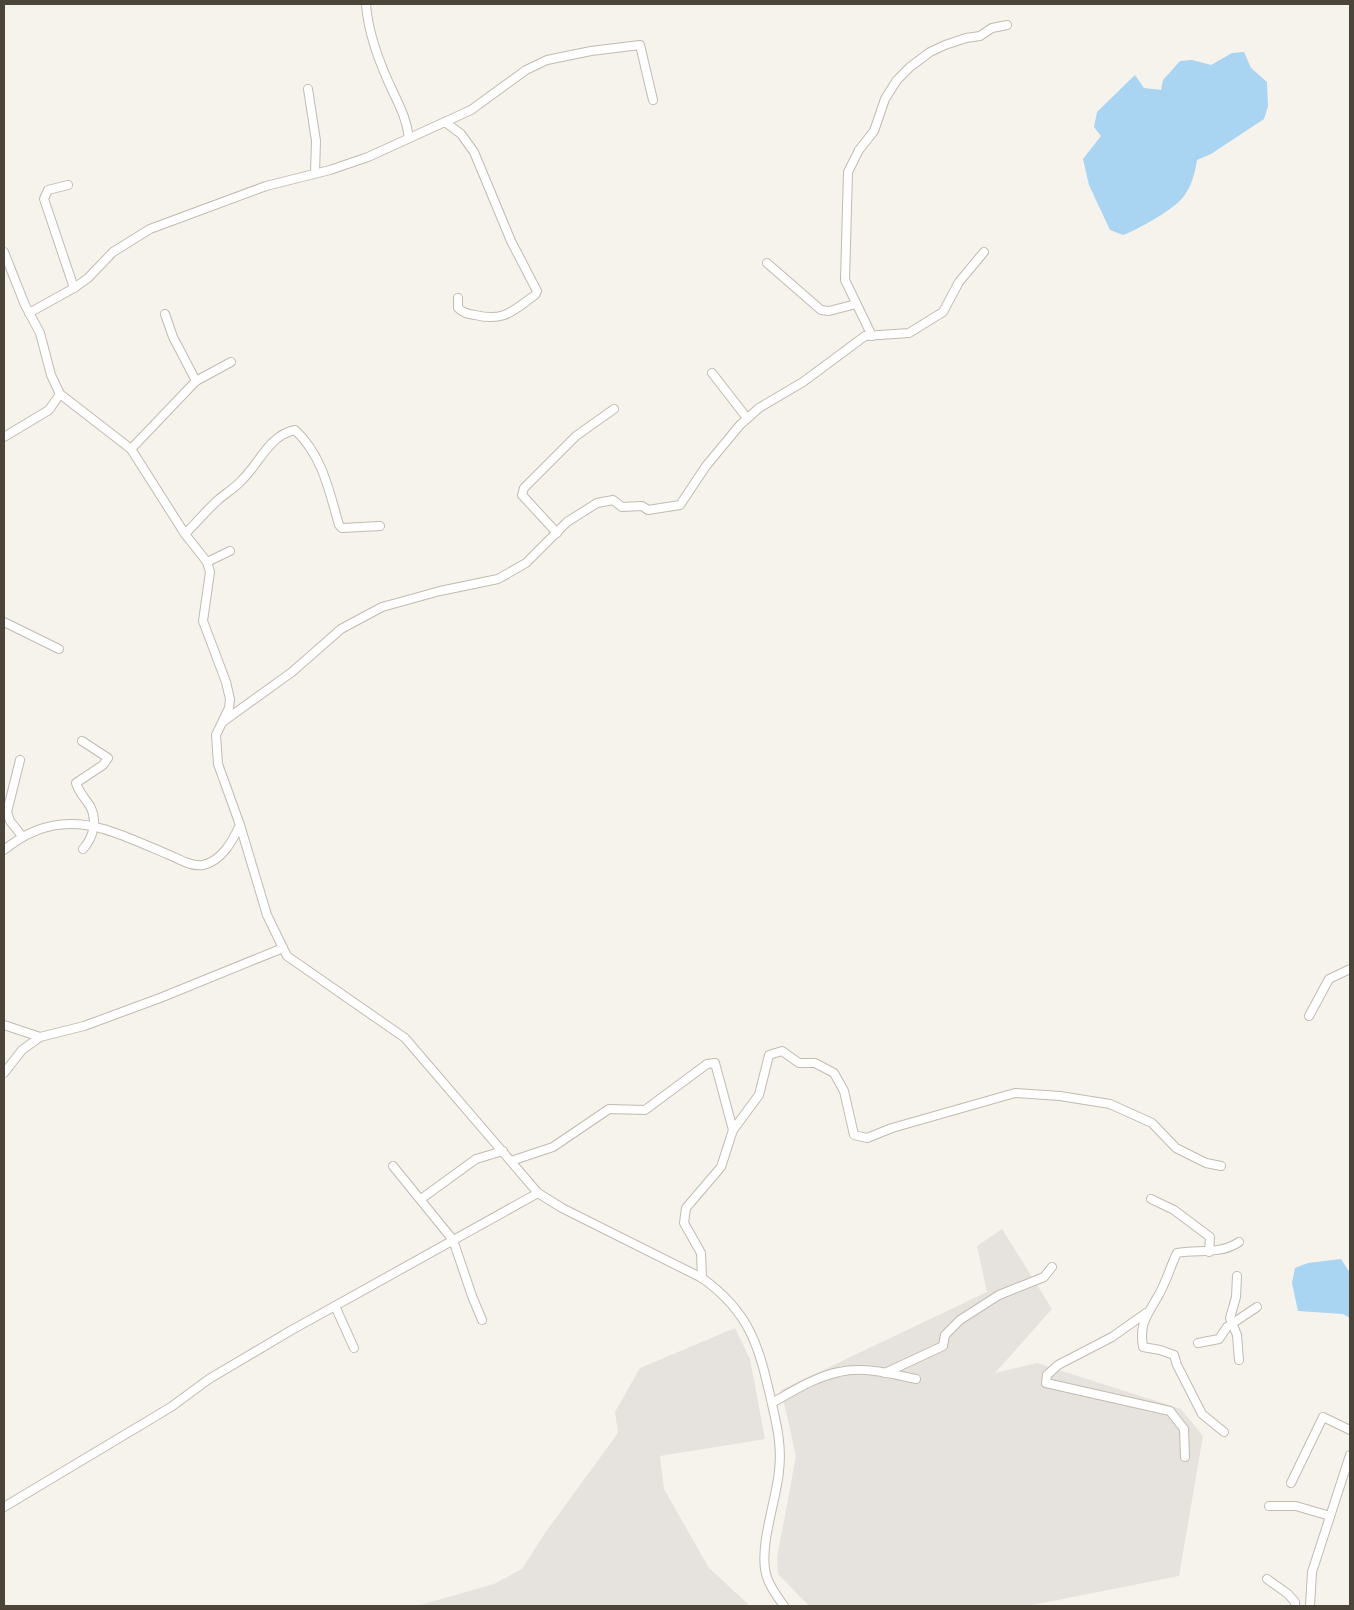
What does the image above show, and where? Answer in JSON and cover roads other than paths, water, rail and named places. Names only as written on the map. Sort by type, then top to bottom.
[{"type":"street","points":[[366,4],[373,40],[391,87],[404,112],[409,138]]},
{"type":"street","points":[[872,336],[846,280],[848,172],[859,150],[874,131],[885,99],[897,80],[930,52],[966,38],[980,36],[992,28],[1007,25]]},
{"type":"street","points":[[29,312],[74,288],[88,278],[113,252],[150,229],[266,186],[368,156],[471,110],[526,70],[548,60],[592,50],[640,45],[643,50],[653,100]]},
{"type":"street","points":[[308,89],[316,140],[315,173]]},
{"type":"street","points":[[444,122],[460,134],[474,152],[511,241],[537,291],[535,295],[504,317],[492,319],[462,312],[458,308],[458,298]]},
{"type":"street","points":[[68,185],[48,190],[44,199],[74,288]]},
{"type":"street","points":[[4,252],[29,312],[40,333],[51,374],[60,394],[131,449],[184,534],[207,562],[210,572],[203,621],[226,682],[230,699],[229,708],[216,735],[218,764],[240,825],[267,915],[287,956],[405,1038],[538,1193],[562,1208],[702,1278],[722,1292],[745,1321],[760,1352],[779,1432],[780,1470],[765,1550],[765,1570],[773,1591],[784,1606]]},
{"type":"street","points":[[222,722],[292,672],[341,629],[382,606],[498,579],[526,563],[567,522],[597,503],[613,500],[622,507],[642,506],[648,510],[680,505],[706,466],[747,418],[759,408],[803,382],[865,336],[909,333],[943,312],[959,282],[984,252]]},
{"type":"street","points":[[768,262],[821,310],[829,311],[856,304]]},
{"type":"street","points":[[164,314],[173,337],[196,381]]},
{"type":"street","points":[[131,449],[196,381],[231,362]]},
{"type":"street","points":[[712,373],[747,418]]},
{"type":"street","points":[[4,437],[48,410],[60,394]]},
{"type":"street","points":[[557,533],[522,495],[524,488],[576,436],[614,409]]},
{"type":"street","points":[[184,534],[253,469],[261,454],[286,432],[295,430],[313,450],[328,484],[339,525],[342,528],[380,526]]},
{"type":"street","points":[[207,562],[230,551]]},
{"type":"street","points":[[4,622],[60,649]]},
{"type":"street","points":[[82,741],[108,758],[103,765],[76,783],[79,793],[92,811],[94,830],[83,849]]},
{"type":"street","points":[[20,760],[7,812],[10,821],[22,836]]},
{"type":"street","points":[[4,850],[22,836],[45,827],[69,823],[92,824],[193,865],[205,864],[229,848],[240,825]]},
{"type":"street","points":[[4,1073],[22,1050],[40,1037],[84,1026],[160,998],[283,948]]},
{"type":"street","points":[[1310,1016],[1329,978],[1350,969]]},
{"type":"street","points":[[4,1025],[40,1037]]},
{"type":"street","points":[[702,1278],[701,1253],[684,1224],[686,1208],[721,1167],[733,1130],[759,1095],[768,1056],[782,1051],[799,1063],[815,1063],[834,1073],[844,1091],[854,1135],[867,1138],[892,1128],[1016,1093],[1060,1096],[1110,1104],[1152,1123],[1176,1148],[1206,1163],[1221,1166]]},
{"type":"street","points":[[511,1162],[553,1147],[609,1109],[644,1110],[706,1064],[715,1063],[733,1130]]},
{"type":"street","points":[[421,1199],[476,1159],[503,1151]]},
{"type":"street","points":[[393,1166],[414,1195],[421,1199],[453,1240],[482,1320]]},
{"type":"street","points":[[4,1507],[171,1407],[209,1379],[334,1306],[538,1193]]},
{"type":"street","points":[[1151,1199],[1174,1210],[1210,1237],[1209,1252]]},
{"type":"street","points":[[1185,1457],[1184,1429],[1170,1411],[1046,1383],[1047,1375],[1058,1365],[1112,1338],[1146,1313],[1159,1295],[1177,1253],[1192,1250],[1209,1252],[1232,1247],[1239,1242]]},
{"type":"street","points":[[885,1373],[943,1346],[945,1335],[960,1320],[999,1295],[1044,1277],[1052,1268]]},
{"type":"street","points":[[1237,1276],[1236,1298],[1230,1318],[1239,1347],[1239,1360]]},
{"type":"street","points":[[334,1306],[354,1348]]},
{"type":"street","points":[[1198,1343],[1219,1339],[1227,1327],[1257,1307]]},
{"type":"street","points":[[1146,1313],[1141,1334],[1143,1347],[1174,1355],[1202,1414],[1224,1432]]},
{"type":"street","points":[[772,1403],[807,1384],[840,1372],[885,1373],[916,1379]]},
{"type":"street","points":[[1290,1483],[1323,1417],[1350,1430]]},
{"type":"street","points":[[1310,1606],[1312,1572],[1350,1455]]},
{"type":"street","points":[[1270,1506],[1296,1506],[1330,1516]]},
{"type":"street","points":[[1267,1579],[1288,1594],[1296,1602],[1295,1606]]},
{"type":"water","points":[[1244,52],[1251,68],[1267,82],[1268,106],[1264,119],[1211,154],[1197,160],[1189,188],[1173,207],[1146,224],[1123,235],[1110,230],[1089,185],[1083,159],[1101,136],[1094,127],[1097,112],[1135,75],[1144,88],[1161,90],[1163,80],[1180,61],[1192,60],[1211,65],[1232,53]]},
{"type":"water","points":[[1341,1259],[1350,1273],[1350,1318],[1343,1314],[1298,1311],[1292,1283],[1295,1268],[1308,1263]]}]
